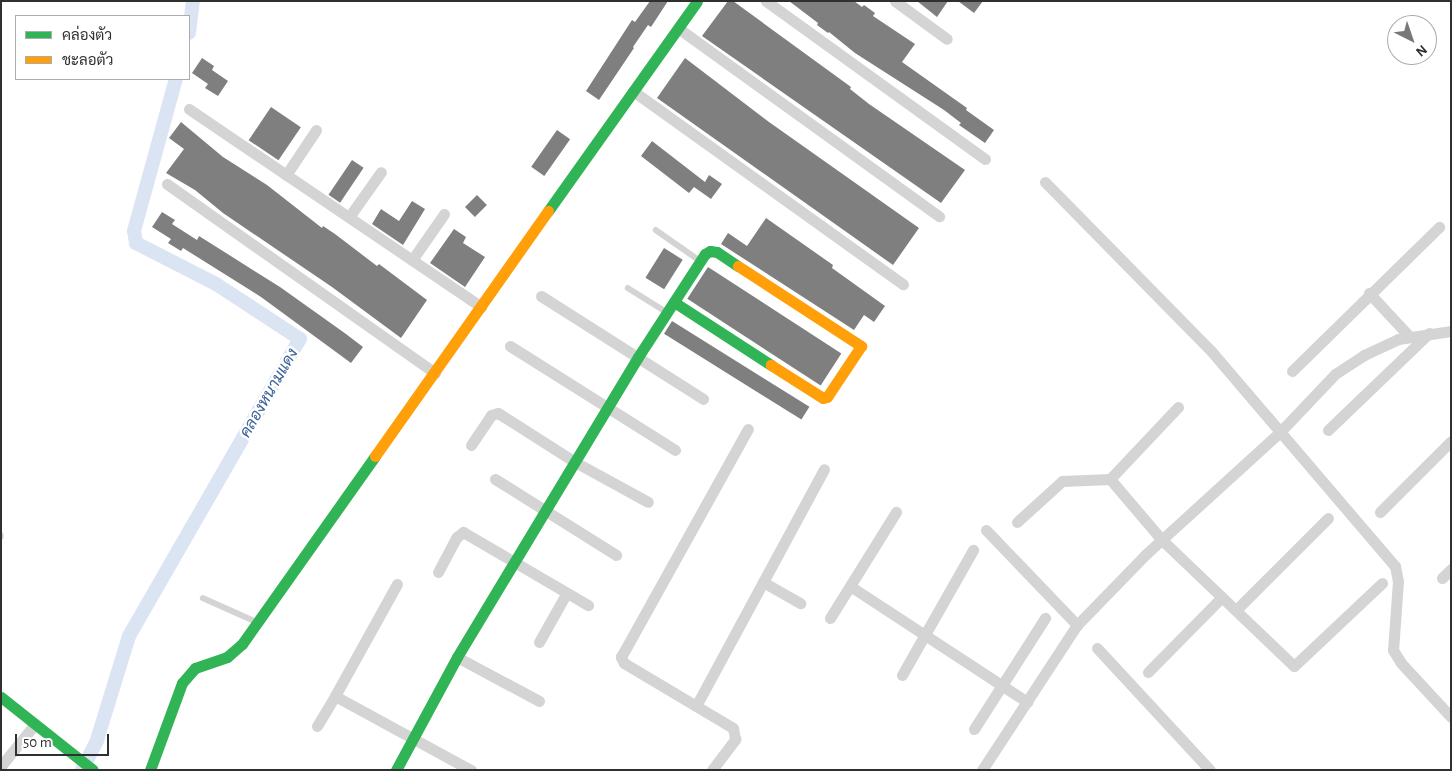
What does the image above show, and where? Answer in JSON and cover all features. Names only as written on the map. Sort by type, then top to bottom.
[{"type":"street","points":[[150,770],[182,683],[195,668],[227,657],[242,644],[697,1]]},
{"type":"street","points":[[766,1],[985,159]]},
{"type":"street","points":[[895,1],[947,39]]},
{"type":"street","points":[[678,28],[939,216]]},
{"type":"street","points":[[633,91],[903,284]]},
{"type":"street","points":[[190,109],[481,308]]},
{"type":"street","points":[[286,175],[316,130]]},
{"type":"street","points":[[349,217],[381,172]]},
{"type":"street","points":[[1045,182],[1212,352],[1395,566],[1398,581],[1393,650],[1400,663],[1451,717]]},
{"type":"street","points":[[167,184],[435,373]]},
{"type":"street","points":[[412,260],[444,214]]},
{"type":"street","points":[[1292,371],[1369,293],[1439,227]]},
{"type":"street","points":[[396,770],[457,657],[545,510],[638,357],[700,261],[710,250],[717,252],[860,345],[860,348],[827,397],[823,398],[674,302]]},
{"type":"street","points":[[1369,293],[1410,337]]},
{"type":"street","points":[[541,296],[703,399]]},
{"type":"street","points":[[982,770],[1077,625],[1162,540],[1280,432],[1335,374],[1364,355],[1398,339],[1451,331]]},
{"type":"street","points":[[1328,430],[1429,333]]},
{"type":"street","points":[[510,346],[675,450]]},
{"type":"street","points":[[1017,522],[1062,481],[1110,479],[1178,407]]},
{"type":"street","points":[[472,445],[491,415],[498,413],[575,462],[648,502]]},
{"type":"street","points":[[712,770],[735,738],[732,728],[624,663],[621,657],[748,429]]},
{"type":"street","points":[[1380,512],[1451,441]]},
{"type":"street","points":[[696,706],[824,469]]},
{"type":"street","points":[[495,479],[616,555]]},
{"type":"street","points":[[1110,479],[1162,540],[1294,666],[1382,583]]},
{"type":"street","points":[[830,618],[896,512]]},
{"type":"street","points":[[1236,610],[1328,518]]},
{"type":"street","points":[[986,530],[1077,625]]},
{"type":"street","points":[[438,572],[457,537],[463,532],[588,606]]},
{"type":"street","points":[[902,675],[973,550]]},
{"type":"street","points":[[1442,578],[1451,569]]},
{"type":"street","points":[[763,582],[800,603]]},
{"type":"street","points":[[317,726],[398,584]]},
{"type":"street","points":[[850,586],[1027,702]]},
{"type":"street","points":[[539,642],[566,594]]},
{"type":"street","points":[[1148,672],[1222,597]]},
{"type":"street","points":[[974,729],[1045,618]]},
{"type":"street","points":[[1097,648],[1210,770]]},
{"type":"street","points":[[457,657],[540,701]]},
{"type":"street","points":[[335,696],[414,737],[471,770]]},
{"type":"street","points":[[1,697],[92,770]]},
{"type":"street","points":[[1,766],[35,724]]},
{"type":"lane","points":[[656,230],[700,261]]},
{"type":"lane","points":[[628,288],[667,312]]},
{"type":"lane","points":[[203,598],[257,622]]},
{"type":"building","points":[[650,1],[668,1],[651,27],[648,25],[599,100],[586,91],[632,20],[635,22]]},
{"type":"building","points":[[728,1],[733,1],[851,87],[850,89],[869,104],[965,170],[941,203],[702,36]]},
{"type":"building","points":[[789,1],[854,1],[862,7],[864,5],[875,13],[873,16],[915,44],[902,62],[967,108],[966,110],[994,130],[985,143],[959,125],[961,123],[944,110],[855,53],[817,25],[818,23]]},
{"type":"building","points":[[917,1],[948,1],[937,17]]},
{"type":"building","points":[[958,1],[983,1],[974,13]]},
{"type":"building","points":[[202,58],[214,66],[212,70],[228,81],[218,96],[205,88],[208,84],[192,73]]},
{"type":"building","points":[[685,58],[769,122],[919,228],[893,265],[657,98]]},
{"type":"building","points":[[271,107],[301,127],[278,160],[249,140]]},
{"type":"building","points":[[181,122],[223,157],[267,185],[322,228],[323,226],[335,234],[377,266],[379,264],[427,300],[401,338],[332,287],[223,213],[195,190],[166,173],[184,149],[169,138]]},
{"type":"building","points":[[557,130],[570,139],[544,176],[531,167]]},
{"type":"building","points":[[652,141],[705,182],[709,175],[722,184],[711,199],[694,187],[689,193],[641,156]]},
{"type":"building","points":[[352,160],[364,168],[340,203],[329,195]]},
{"type":"building","points":[[477,195],[487,205],[475,217],[465,207]]},
{"type":"building","points":[[412,201],[425,209],[403,245],[372,224],[381,209],[399,221]]},
{"type":"building","points":[[162,212],[175,220],[172,224],[197,240],[199,236],[280,287],[363,347],[351,363],[261,297],[183,248],[181,251],[168,243],[171,239],[152,227]]},
{"type":"building","points":[[766,218],[833,265],[832,268],[885,306],[874,322],[864,315],[854,330],[721,244],[728,233],[747,246]]},
{"type":"building","points":[[454,229],[466,237],[463,243],[485,257],[465,287],[430,263]]},
{"type":"building","points":[[664,248],[683,260],[664,289],[645,278]]},
{"type":"building","points":[[708,267],[841,354],[821,385],[687,299]]},
{"type":"building","points":[[672,321],[809,407],[801,420],[664,334]]},
{"type":"waterway","name":"คลองหนามแดง","points":[[190,25],[193,1]]},
{"type":"waterway","name":"คลองหนามแดง","points":[[82,770],[97,740],[129,636],[300,339],[216,284],[136,243],[134,231],[176,80]]},
{"type":"traffic: fast","points":[[548,211],[697,1]]},
{"type":"traffic: fast","points":[[396,770],[457,657],[638,357],[705,254],[710,251],[717,252],[738,266]]},
{"type":"traffic: fast","points":[[674,302],[771,365]]},
{"type":"traffic: fast","points":[[150,770],[182,683],[195,668],[227,657],[242,644],[375,456]]},
{"type":"traffic: fast","points":[[1,697],[93,770]]},
{"type":"traffic: slow","points":[[375,456],[548,211]]},
{"type":"traffic: slow","points":[[738,266],[861,346],[827,397],[823,398],[771,365]]}]
